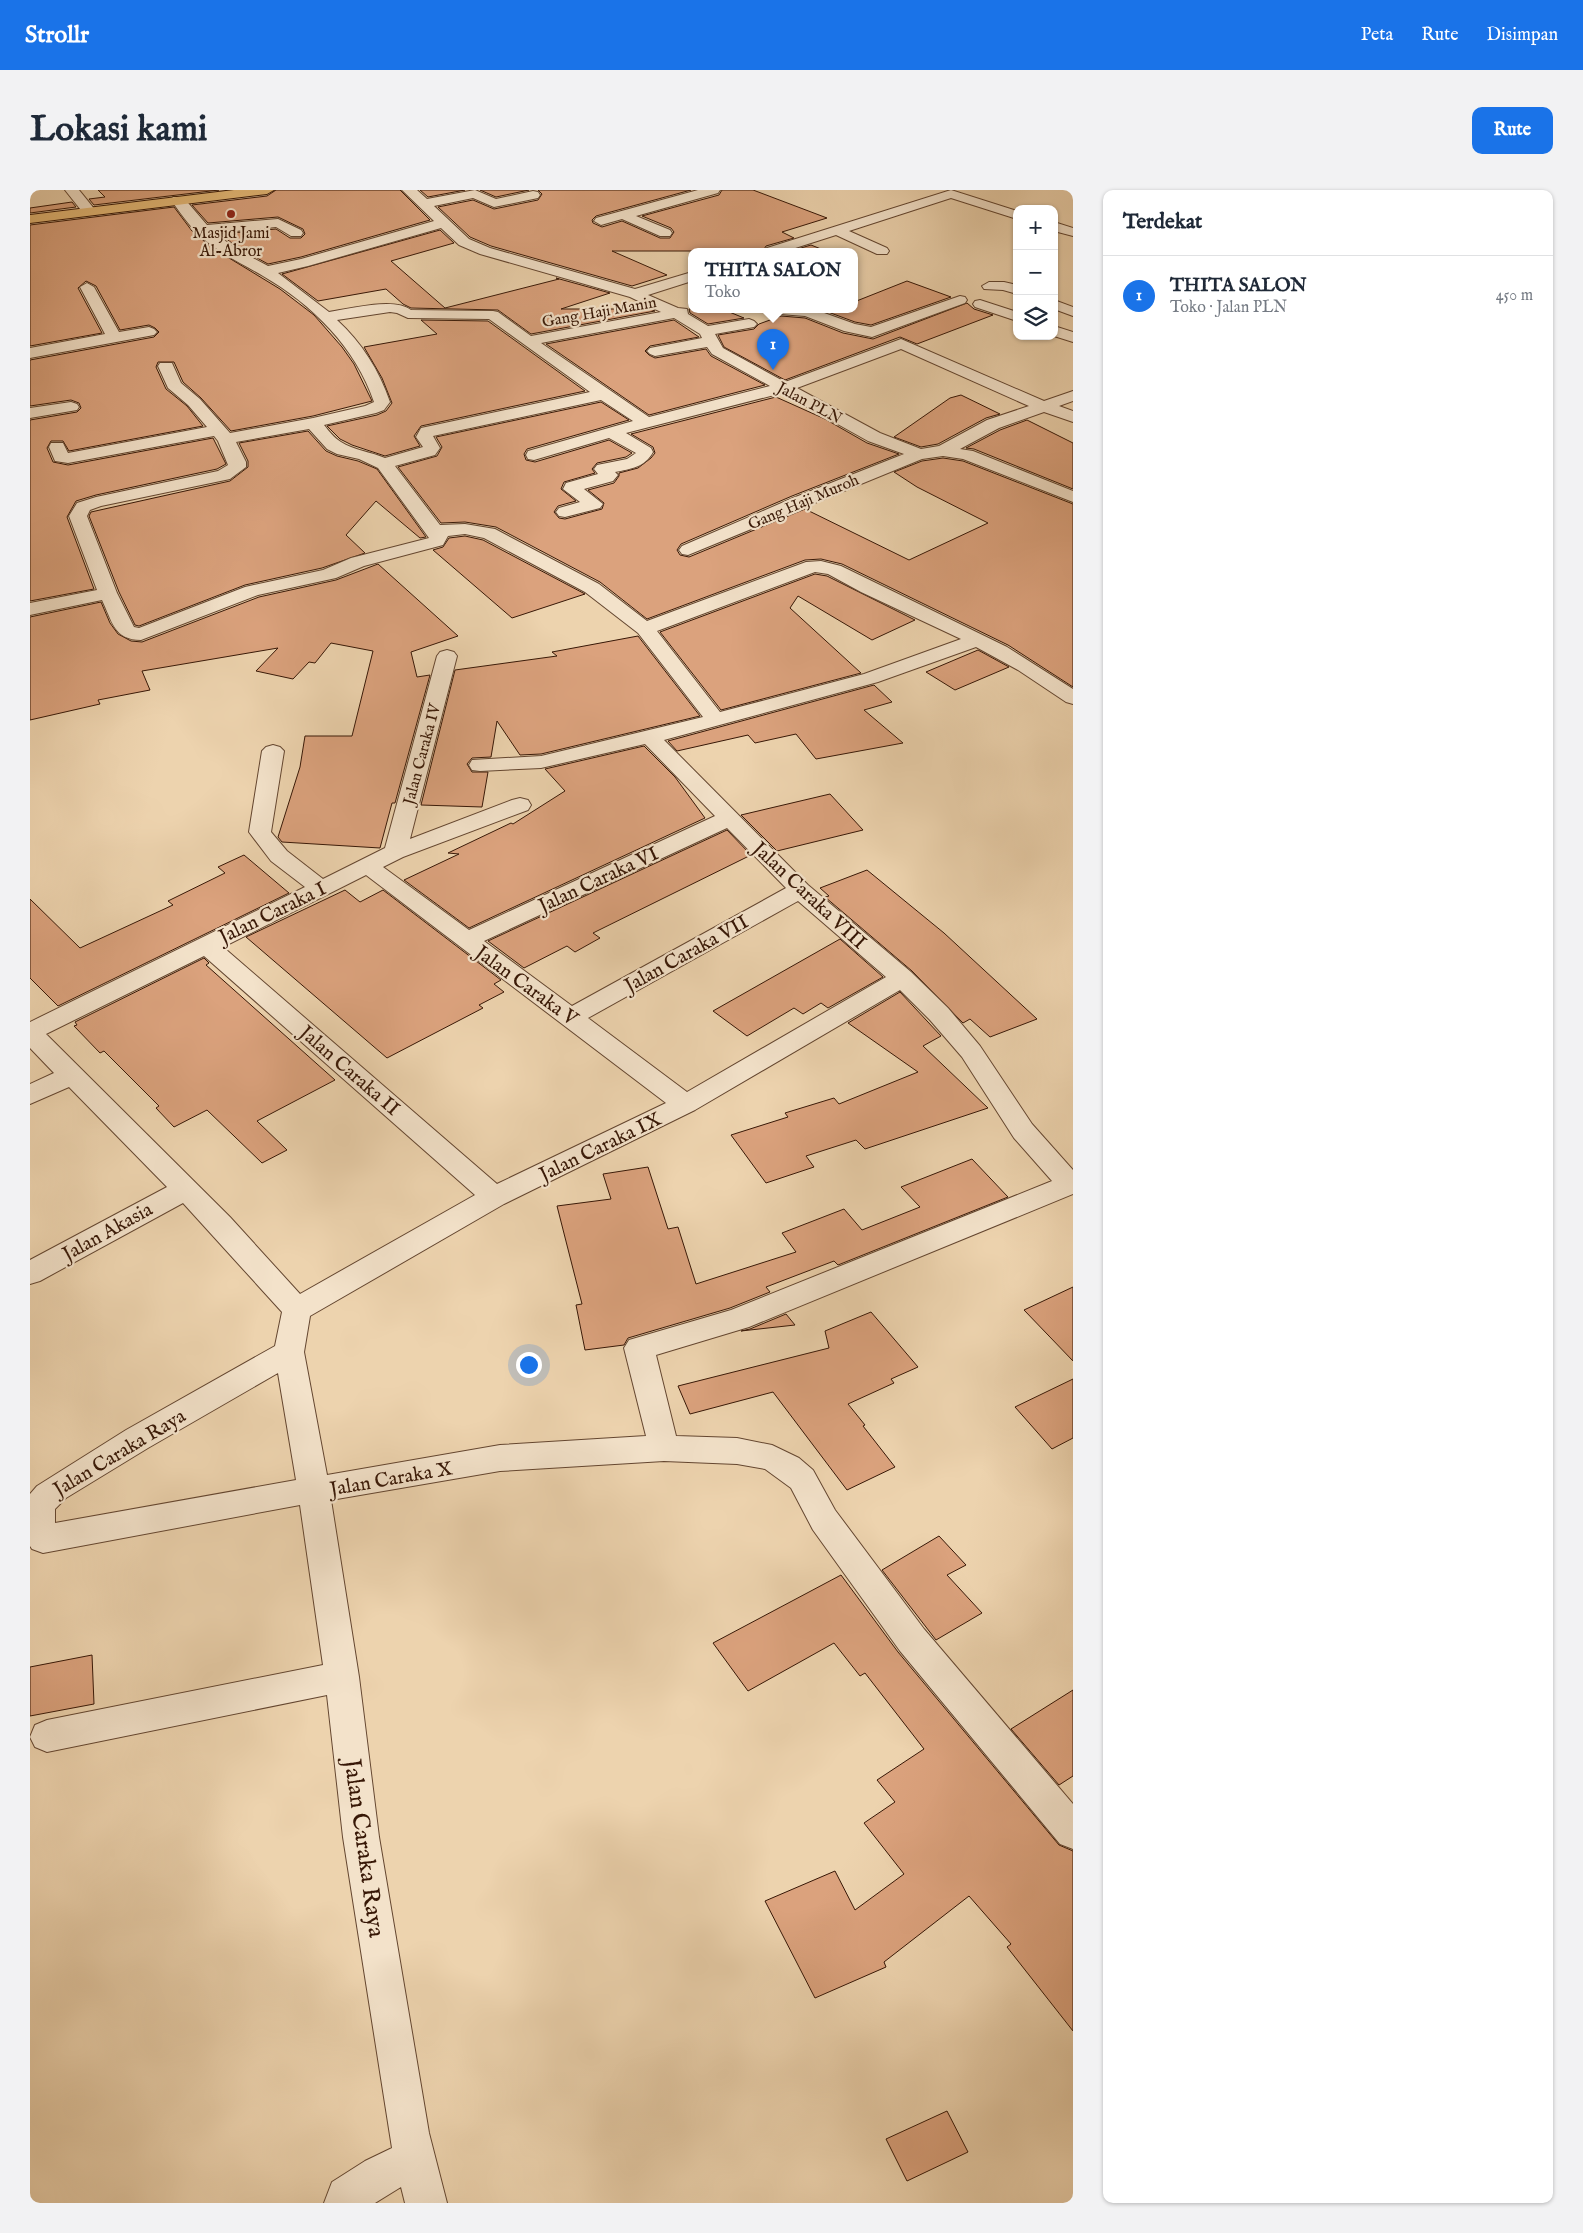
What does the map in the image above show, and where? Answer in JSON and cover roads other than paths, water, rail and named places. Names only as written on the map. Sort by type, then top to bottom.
[{"type":"main road","points":[[30,219],[267,190]]},
{"type":"street","points":[[72,190],[89,211]]},
{"type":"street","name":"Jalan PLN","points":[[409,190],[464,242],[485,251],[636,294],[685,311],[709,336],[717,351],[874,437],[918,454],[943,451],[967,455],[1073,497]]},
{"type":"street","points":[[601,221],[713,190]]},
{"type":"street","points":[[782,248],[838,231],[945,192],[1013,213]]},
{"type":"street","points":[[423,204],[475,194],[494,203],[534,195]]},
{"type":"street","points":[[57,447],[60,456],[68,458],[222,434],[312,423],[370,410],[378,407],[382,402],[372,375],[360,356],[325,317],[298,293],[221,245],[202,230],[178,200]]},
{"type":"street","points":[[624,216],[665,233]]},
{"type":"street","points":[[202,230],[278,223],[296,234]]},
{"type":"street","points":[[265,271],[303,263],[442,223]]},
{"type":"street","points":[[1058,227],[1073,232]]},
{"type":"street","points":[[838,231],[882,250]]},
{"type":"street","points":[[636,294],[688,277]]},
{"type":"street","points":[[989,286],[1004,286],[1013,289]]},
{"type":"street","points":[[87,287],[114,337]]},
{"type":"street","points":[[869,332],[960,300]]},
{"type":"street","points":[[980,304],[1013,316]]},
{"type":"street","points":[[1058,306],[1073,312]]},
{"type":"street","points":[[325,317],[390,308],[401,309],[408,314],[493,315],[527,341],[646,423]]},
{"type":"street","name":"Gang Haji Manin","points":[[527,341],[685,311]]},
{"type":"street","points":[[810,313],[910,346],[1013,394],[1073,417]]},
{"type":"street","points":[[656,351],[749,324]]},
{"type":"street","points":[[30,353],[149,332]]},
{"type":"street","points":[[1058,332],[1073,337]]},
{"type":"street","points":[[534,455],[612,432],[782,388],[900,344]]},
{"type":"street","points":[[166,366],[174,385],[194,402],[222,434],[238,462],[238,467],[232,472],[96,502],[83,508],[78,516],[108,592],[126,630],[136,635],[252,591],[329,574],[358,562],[437,541],[439,536],[384,464],[364,455],[332,445],[312,423]]},
{"type":"street","points":[[384,464],[429,451],[432,448],[424,437],[424,433],[427,432],[604,394]]},
{"type":"street","points":[[943,451],[993,424],[1073,396]]},
{"type":"street","points":[[30,413],[71,407]]},
{"type":"street","points":[[565,512],[594,504],[572,489],[572,487],[607,477],[609,475],[603,470],[635,463],[644,456],[645,452],[642,449],[612,432]]},
{"type":"street","name":"Gang Haji Muroh","points":[[688,550],[799,502],[918,454]]},
{"type":"street","points":[[434,531],[465,529],[489,533],[592,588],[646,629],[715,719]]},
{"type":"street","points":[[646,629],[813,566],[822,565],[832,568],[866,587],[977,640],[1042,674],[1073,698]]},
{"type":"street","points":[[30,609],[108,592]]},
{"type":"street","points":[[480,765],[541,762],[650,737],[871,678],[977,640]]},
{"type":"street","name":"Jalan Caraka IV","points":[[395,852],[447,656]]},
{"type":"street","name":"Jalan Caraka VIII","points":[[650,737],[800,890],[902,978],[939,1014],[971,1052],[1023,1131],[1069,1189]]},
{"type":"street","points":[[272,751],[260,832],[265,842],[275,852],[321,888]]},
{"type":"street","name":"Jalan Caraka I","points":[[30,1032],[205,944],[395,852],[520,804]]},
{"type":"street","name":"Jalan Caraka VI","points":[[466,940],[730,818]]},
{"type":"street","name":"Jalan Caraka V","points":[[368,866],[686,1104]]},
{"type":"street","name":"Jalan Caraka VII","points":[[571,1017],[800,890]]},
{"type":"street","name":"Jalan Caraka II","points":[[205,944],[494,1197]]},
{"type":"street","name":"Jalan Caraka IX","points":[[296,1310],[494,1197],[686,1104],[902,978]]},
{"type":"street","points":[[30,1032],[256,1262],[296,1310]]},
{"type":"street","points":[[30,1095],[72,1075]]},
{"type":"street","points":[[664,1448],[639,1348],[739,1319],[1069,1189]]},
{"type":"street","name":"Jalan Akasia","points":[[30,1273],[185,1190]]},
{"type":"street","name":"Jalan Caraka Raya","points":[[296,1310],[289,1352],[314,1491],[342,1677],[361,1837],[409,2133],[426,2203]]},
{"type":"street","name":"Jalan Caraka Raya","points":[[289,1352],[137,1439],[43,1498],[37,1514],[37,1545],[314,1491]]},
{"type":"street","name":"Jalan Caraka X","points":[[314,1491],[500,1458],[664,1448],[737,1451],[772,1458],[788,1466],[802,1479],[829,1527],[912,1640],[1073,1832]]},
{"type":"street","points":[[47,1736],[342,1677]]},
{"type":"street","points":[[345,2203],[347,2197],[380,2176],[415,2159]]},
{"type":"place","name":"Masjid Jami Al-Abror","points":[[231,214]]},
{"type":"place","name":"THITA SALON","points":[[773,370]]}]
